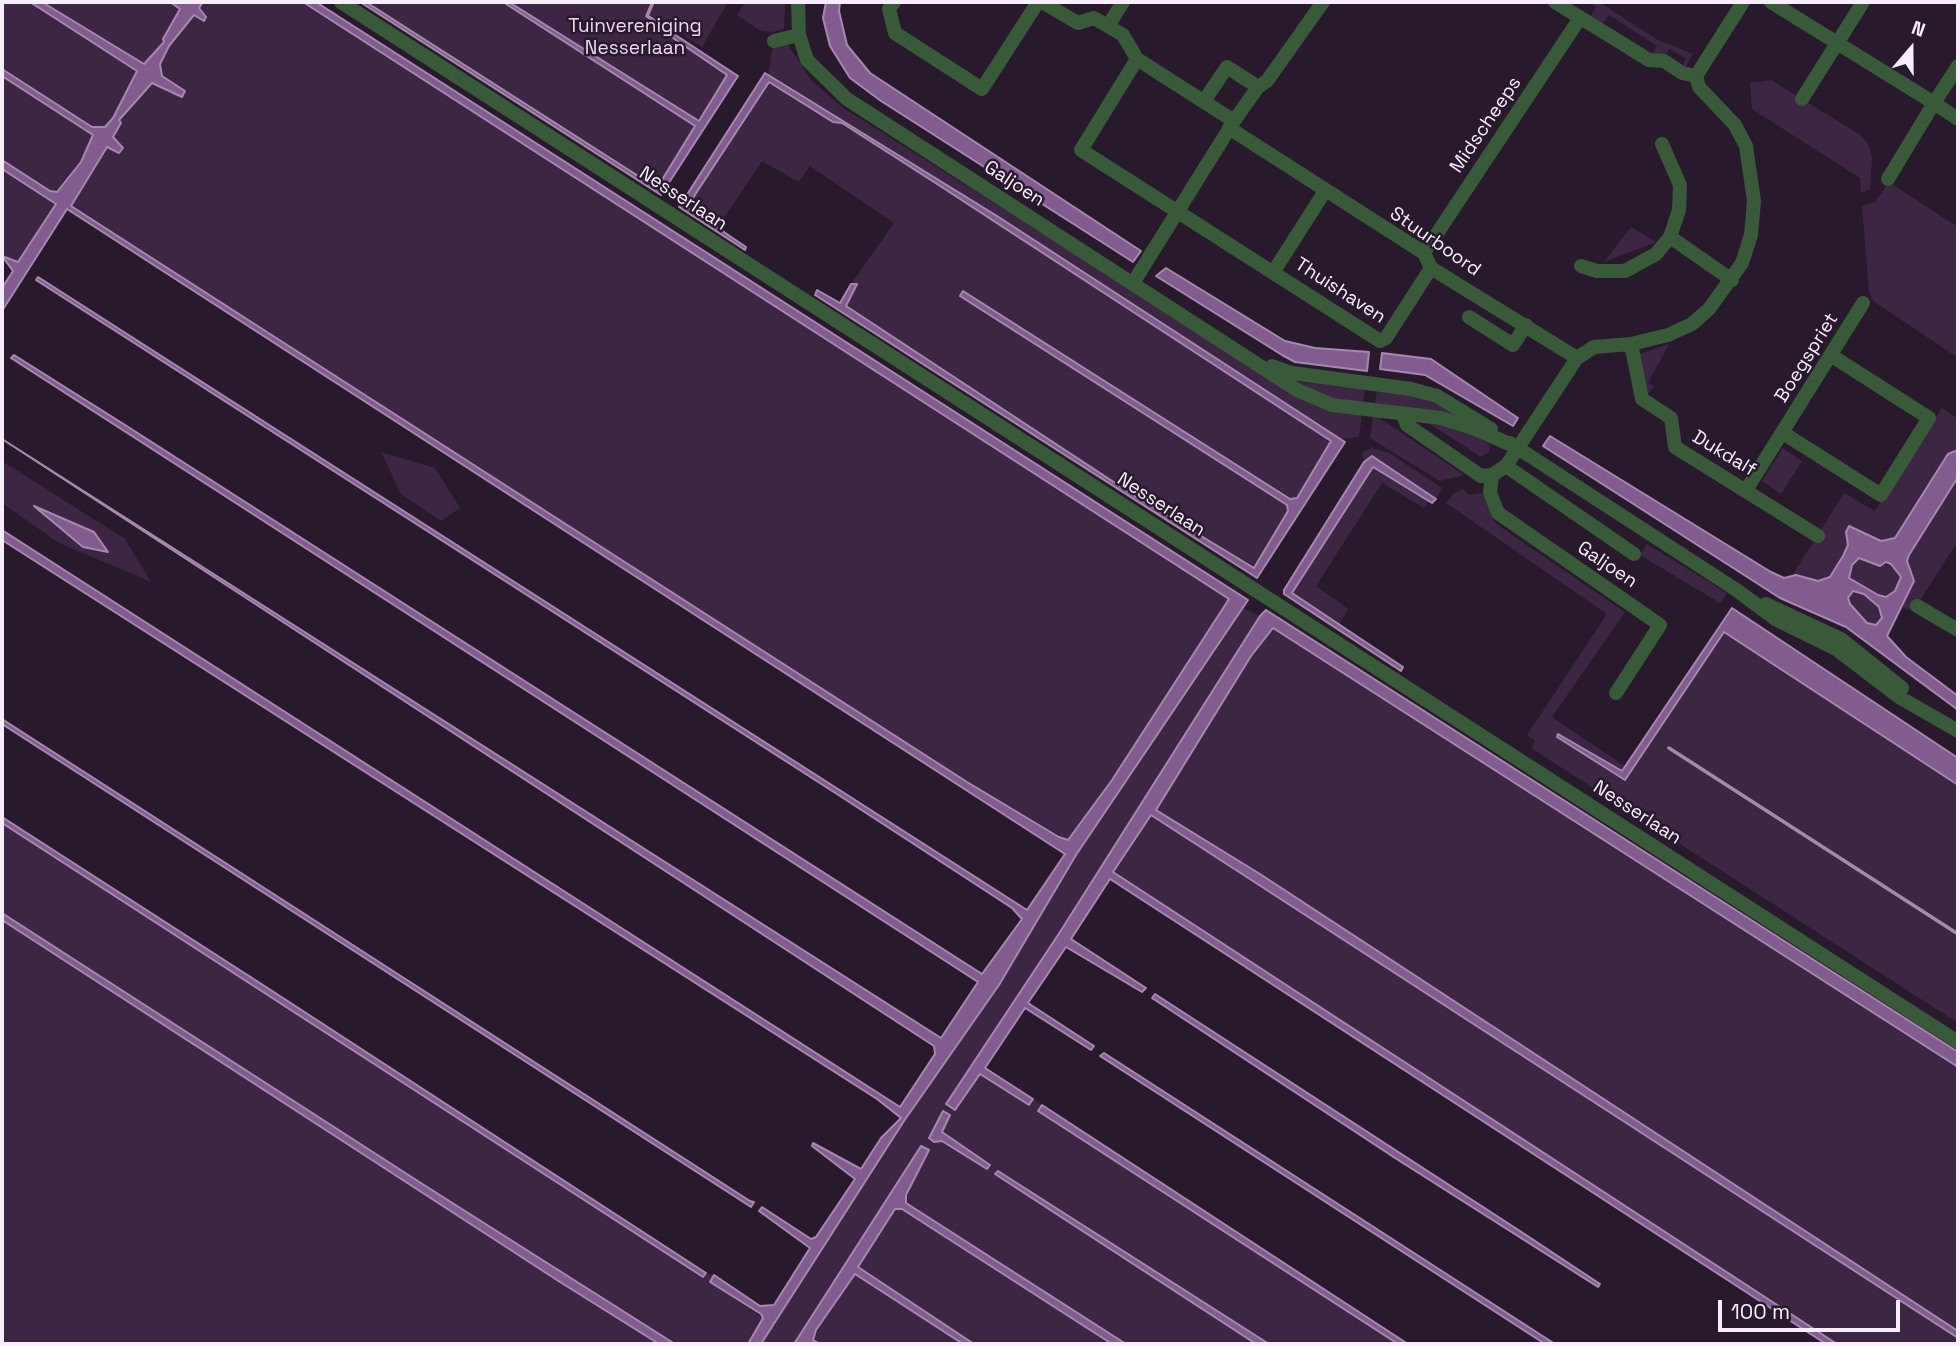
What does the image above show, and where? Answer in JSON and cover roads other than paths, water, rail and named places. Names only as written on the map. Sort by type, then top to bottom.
[{"type":"street","name":"Nesserlaan","points":[[341,2],[1958,1042]]},
{"type":"street","points":[[774,41],[799,35],[798,2]]},
{"type":"street","points":[[894,2],[889,9],[895,33],[982,89],[1040,2],[1078,23],[1094,18],[1108,26],[1123,35],[1137,59]]},
{"type":"street","points":[[1108,26],[1123,2]]},
{"type":"street","points":[[1555,2],[1649,60],[1664,61],[1682,74],[1696,76]]},
{"type":"street","points":[[1771,2],[1958,119]]},
{"type":"street","points":[[1802,99],[1863,2]]},
{"type":"street","points":[[1133,283],[1232,125],[1258,87],[1267,81],[1317,4]]},
{"type":"street","points":[[1402,413],[1407,425],[1480,476],[1492,475],[1506,466],[1577,358],[1594,347],[1656,339],[1692,324],[1732,280],[1751,235],[1754,201],[1746,146],[1735,125],[1699,87],[1696,76],[1737,4]]},
{"type":"street","name":"Midscheeps","points":[[1423,253],[1580,18]]},
{"type":"street","name":"Galjoen","points":[[799,35],[807,60],[847,99],[1297,390],[1332,405],[1441,418],[1473,428],[1516,447]]},
{"type":"street","name":"Stuurboord","points":[[1137,59],[1203,101],[1325,191],[1423,253],[1432,268],[1577,358]]},
{"type":"street","name":"Thuishaven","points":[[1137,59],[1081,150],[1380,341],[1386,338],[1432,268]]},
{"type":"street","points":[[1888,179],[1958,66]]},
{"type":"street","points":[[1203,101],[1227,67],[1258,87]]},
{"type":"street","points":[[1581,266],[1597,271],[1625,271],[1656,254],[1671,237],[1679,210],[1680,185],[1662,144]]},
{"type":"street","name":"Thuishaven","points":[[1274,271],[1325,191]]},
{"type":"street","points":[[1671,237],[1732,280]]},
{"type":"street","name":"Boegspriet","points":[[1746,490],[1863,303]]},
{"type":"street","points":[[1469,317],[1513,345],[1524,324]]},
{"type":"street","name":"Dukdalf","points":[[1631,344],[1642,399],[1671,418],[1675,447],[1733,486],[1746,490],[1818,536]]},
{"type":"street","name":"Boegspriet","points":[[1783,433],[1881,495],[1929,418],[1832,356]]},
{"type":"street","name":"Galjoen","points":[[1252,359],[1292,373],[1411,389],[1437,396],[1466,411],[1516,447],[1735,589],[1841,639],[1954,729]]},
{"type":"street","name":"Galjoen","points":[[1506,466],[1634,554]]},
{"type":"street","name":"Galjoen","points":[[1492,475],[1490,494],[1498,513],[1660,625],[1616,693]]},
{"type":"street","points":[[1917,606],[1958,630]]},
{"type":"waterway","points":[[653,2],[647,16],[659,24]]},
{"type":"waterway","points":[[1669,748],[1958,934]]},
{"type":"park label","name":"Tuinvereniging Nesserlaan","points":[[635,38]]}]
